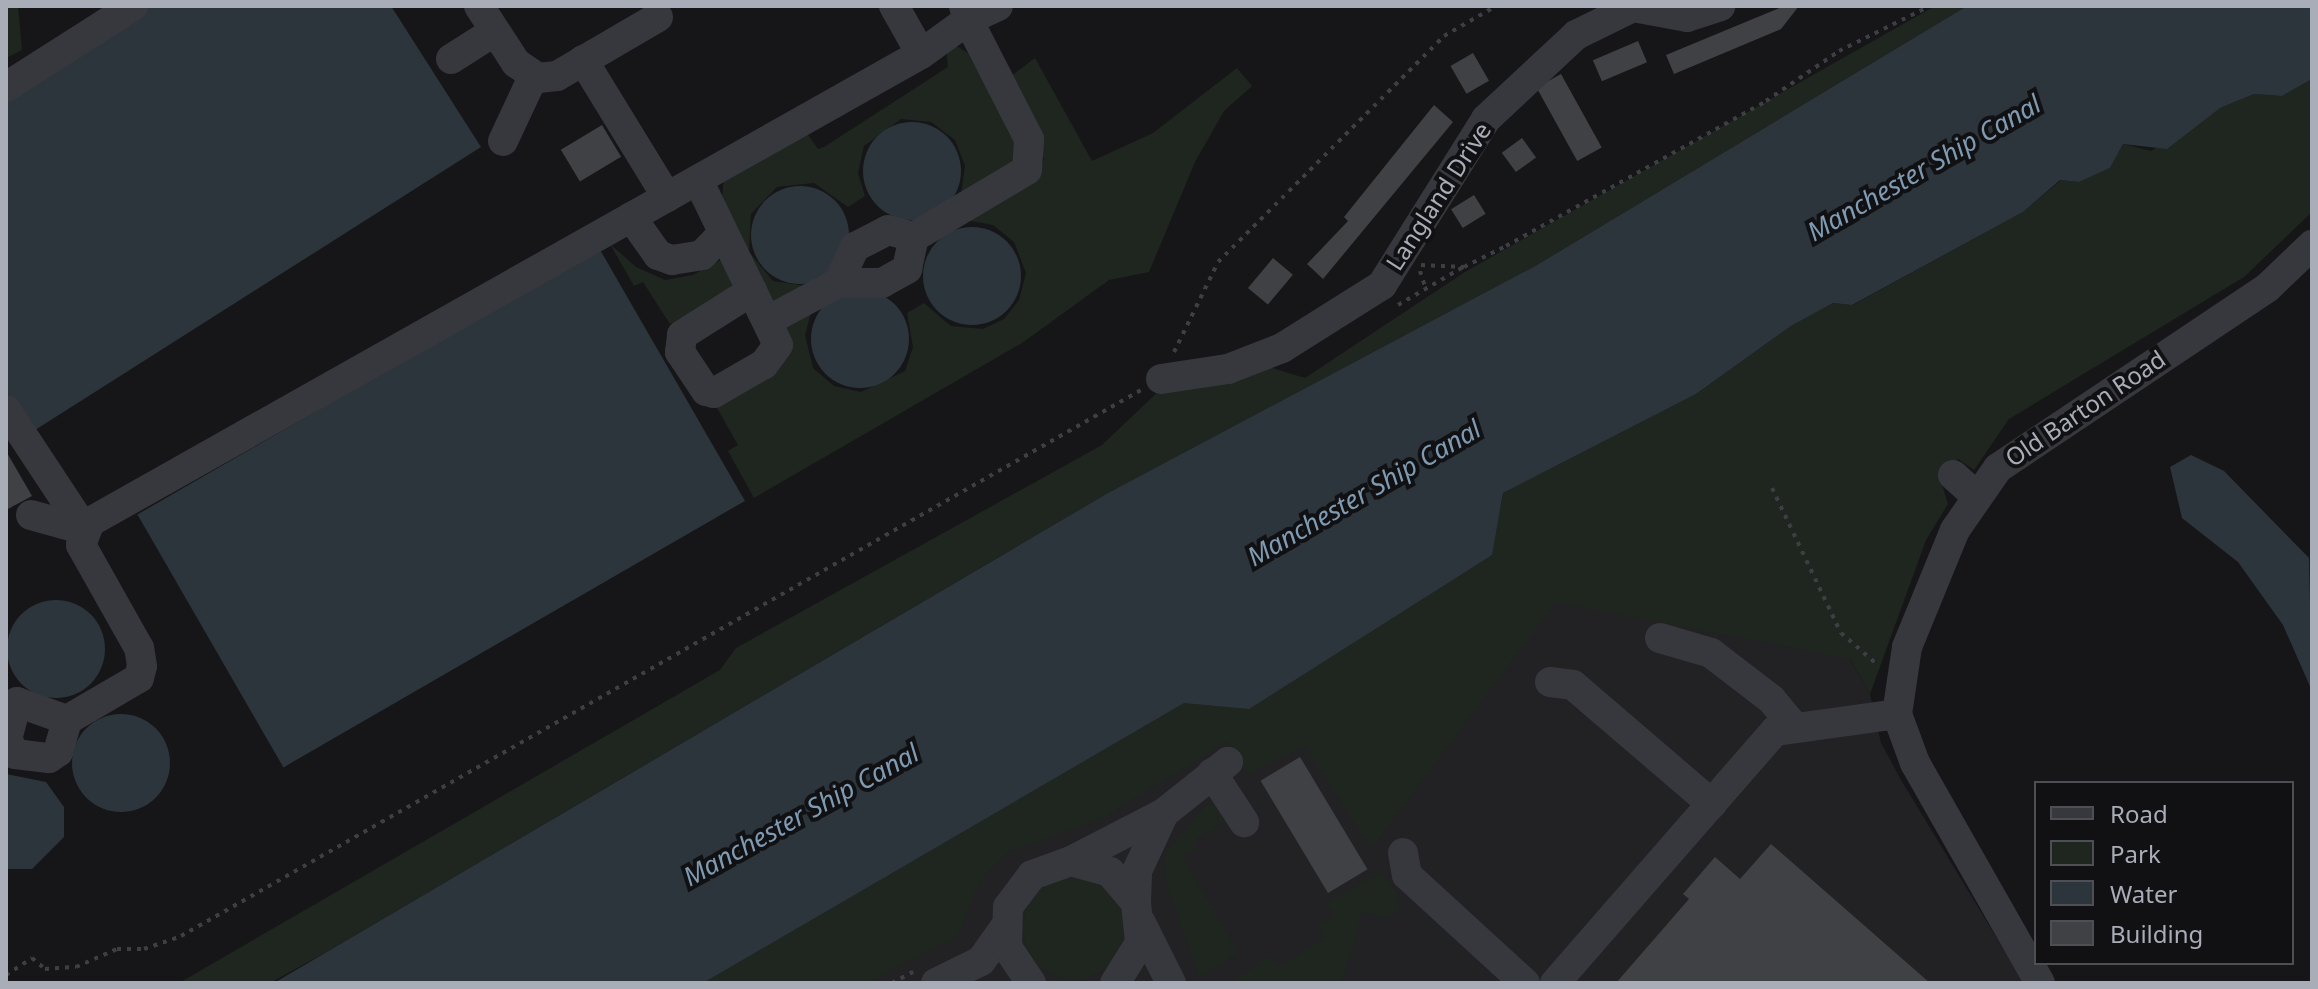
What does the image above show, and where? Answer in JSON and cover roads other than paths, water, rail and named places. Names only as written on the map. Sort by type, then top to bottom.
[{"type":"street","points":[[6,87],[133,6]]},
{"type":"street","points":[[894,6],[921,54]]},
{"type":"street","points":[[31,515],[85,530],[921,54],[966,13],[998,6]]},
{"type":"street","name":"Langland Drive","points":[[1161,379],[1228,369],[1282,348],[1382,285],[1407,263],[1486,119],[1576,35],[1633,7],[1687,17],[1720,6]]},
{"type":"street","points":[[838,283],[855,247],[888,230],[914,237],[1013,182],[1032,160],[1029,139],[966,13]]},
{"type":"street","points":[[533,77],[557,76],[658,17]]},
{"type":"street","points":[[451,59],[487,18],[533,77]]},
{"type":"street","points":[[583,60],[667,197]]},
{"type":"street","points":[[503,141],[533,77]]},
{"type":"street","points":[[698,180],[722,234],[777,333],[774,355],[714,393],[699,386],[680,352],[682,335],[752,291]]},
{"type":"street","points":[[631,217],[658,255],[672,260],[702,255],[722,234]]},
{"type":"street","points":[[769,320],[838,283],[882,283],[907,269],[914,237]]},
{"type":"street","name":"Old Barton Road","points":[[1898,701],[1907,647],[1964,485],[2090,409],[2268,287],[2312,245]]},
{"type":"street","points":[[6,410],[85,530],[87,559],[139,648],[142,666],[139,678],[67,720]]},
{"type":"street","points":[[1660,638],[1711,653],[1771,699],[1795,728]]},
{"type":"street","points":[[1550,682],[1573,685],[1712,804]]},
{"type":"street","points":[[1555,983],[1775,731],[1898,701],[1915,763],[2040,983]]},
{"type":"street","points":[[1031,983],[1015,966],[1005,927],[1008,907],[1032,875],[1071,861],[1164,813],[1220,768],[1244,822]]},
{"type":"street","points":[[1115,983],[1133,963],[1139,913],[1137,871],[1164,813]]},
{"type":"street","points":[[1403,853],[1407,875],[1525,983]]},
{"type":"street","points":[[1071,861],[1110,872],[1139,913],[1171,983]]},
{"type":"street","points":[[936,983],[981,961],[1005,927]]},
{"type":"water","points":[[151,6],[391,6],[481,147],[32,432],[6,391],[6,99]]},
{"type":"water","name":"Manchester Ship Canal","points":[[1967,6],[2312,6],[2312,79],[2282,96],[2254,94],[2220,108],[2167,149],[2123,144],[2110,168],[2079,182],[2060,180],[2023,212],[1852,305],[1833,303],[1791,326],[1696,394],[1503,493],[1492,555],[1249,709],[1184,703],[703,983],[274,983],[1108,493],[1537,265]]},
{"type":"water","points":[[912,122],[931,126],[947,136],[957,152],[961,171],[957,190],[947,206],[931,216],[912,220],[893,216],[877,206],[867,190],[863,171],[867,152],[877,136],[893,126]]},
{"type":"water","points":[[800,186],[819,190],[834,201],[845,216],[849,235],[845,254],[834,269],[819,280],[800,284],[781,280],[766,269],[755,254],[751,235],[755,216],[766,201],[781,190]]},
{"type":"water","points":[[972,227],[991,231],[1007,241],[1017,257],[1021,276],[1017,295],[1007,311],[991,321],[972,325],[953,321],[937,311],[927,295],[923,276],[927,257],[937,241],[953,231]]},
{"type":"water","points":[[599,248],[745,501],[283,767],[137,515]]},
{"type":"water","points":[[860,290],[887,298],[901,312],[909,339],[901,366],[887,380],[860,388],[833,380],[819,366],[811,339],[819,312],[833,298]]},
{"type":"water","points":[[2191,455],[2224,471],[2309,558],[2312,691],[2283,625],[2238,562],[2182,518],[2170,467]]},
{"type":"water","points":[[56,600],[75,604],[91,614],[101,630],[105,649],[101,668],[91,684],[75,694],[56,698],[37,694],[21,684],[11,668],[7,649],[11,630],[21,614],[37,604]]},
{"type":"water","points":[[121,714],[140,718],[156,728],[166,744],[170,763],[166,782],[156,798],[140,808],[121,812],[102,808],[86,798],[76,782],[72,763],[76,744],[86,728],[102,718]]},
{"type":"water","points":[[6,774],[46,782],[64,807],[64,837],[32,869],[6,869]]}]
